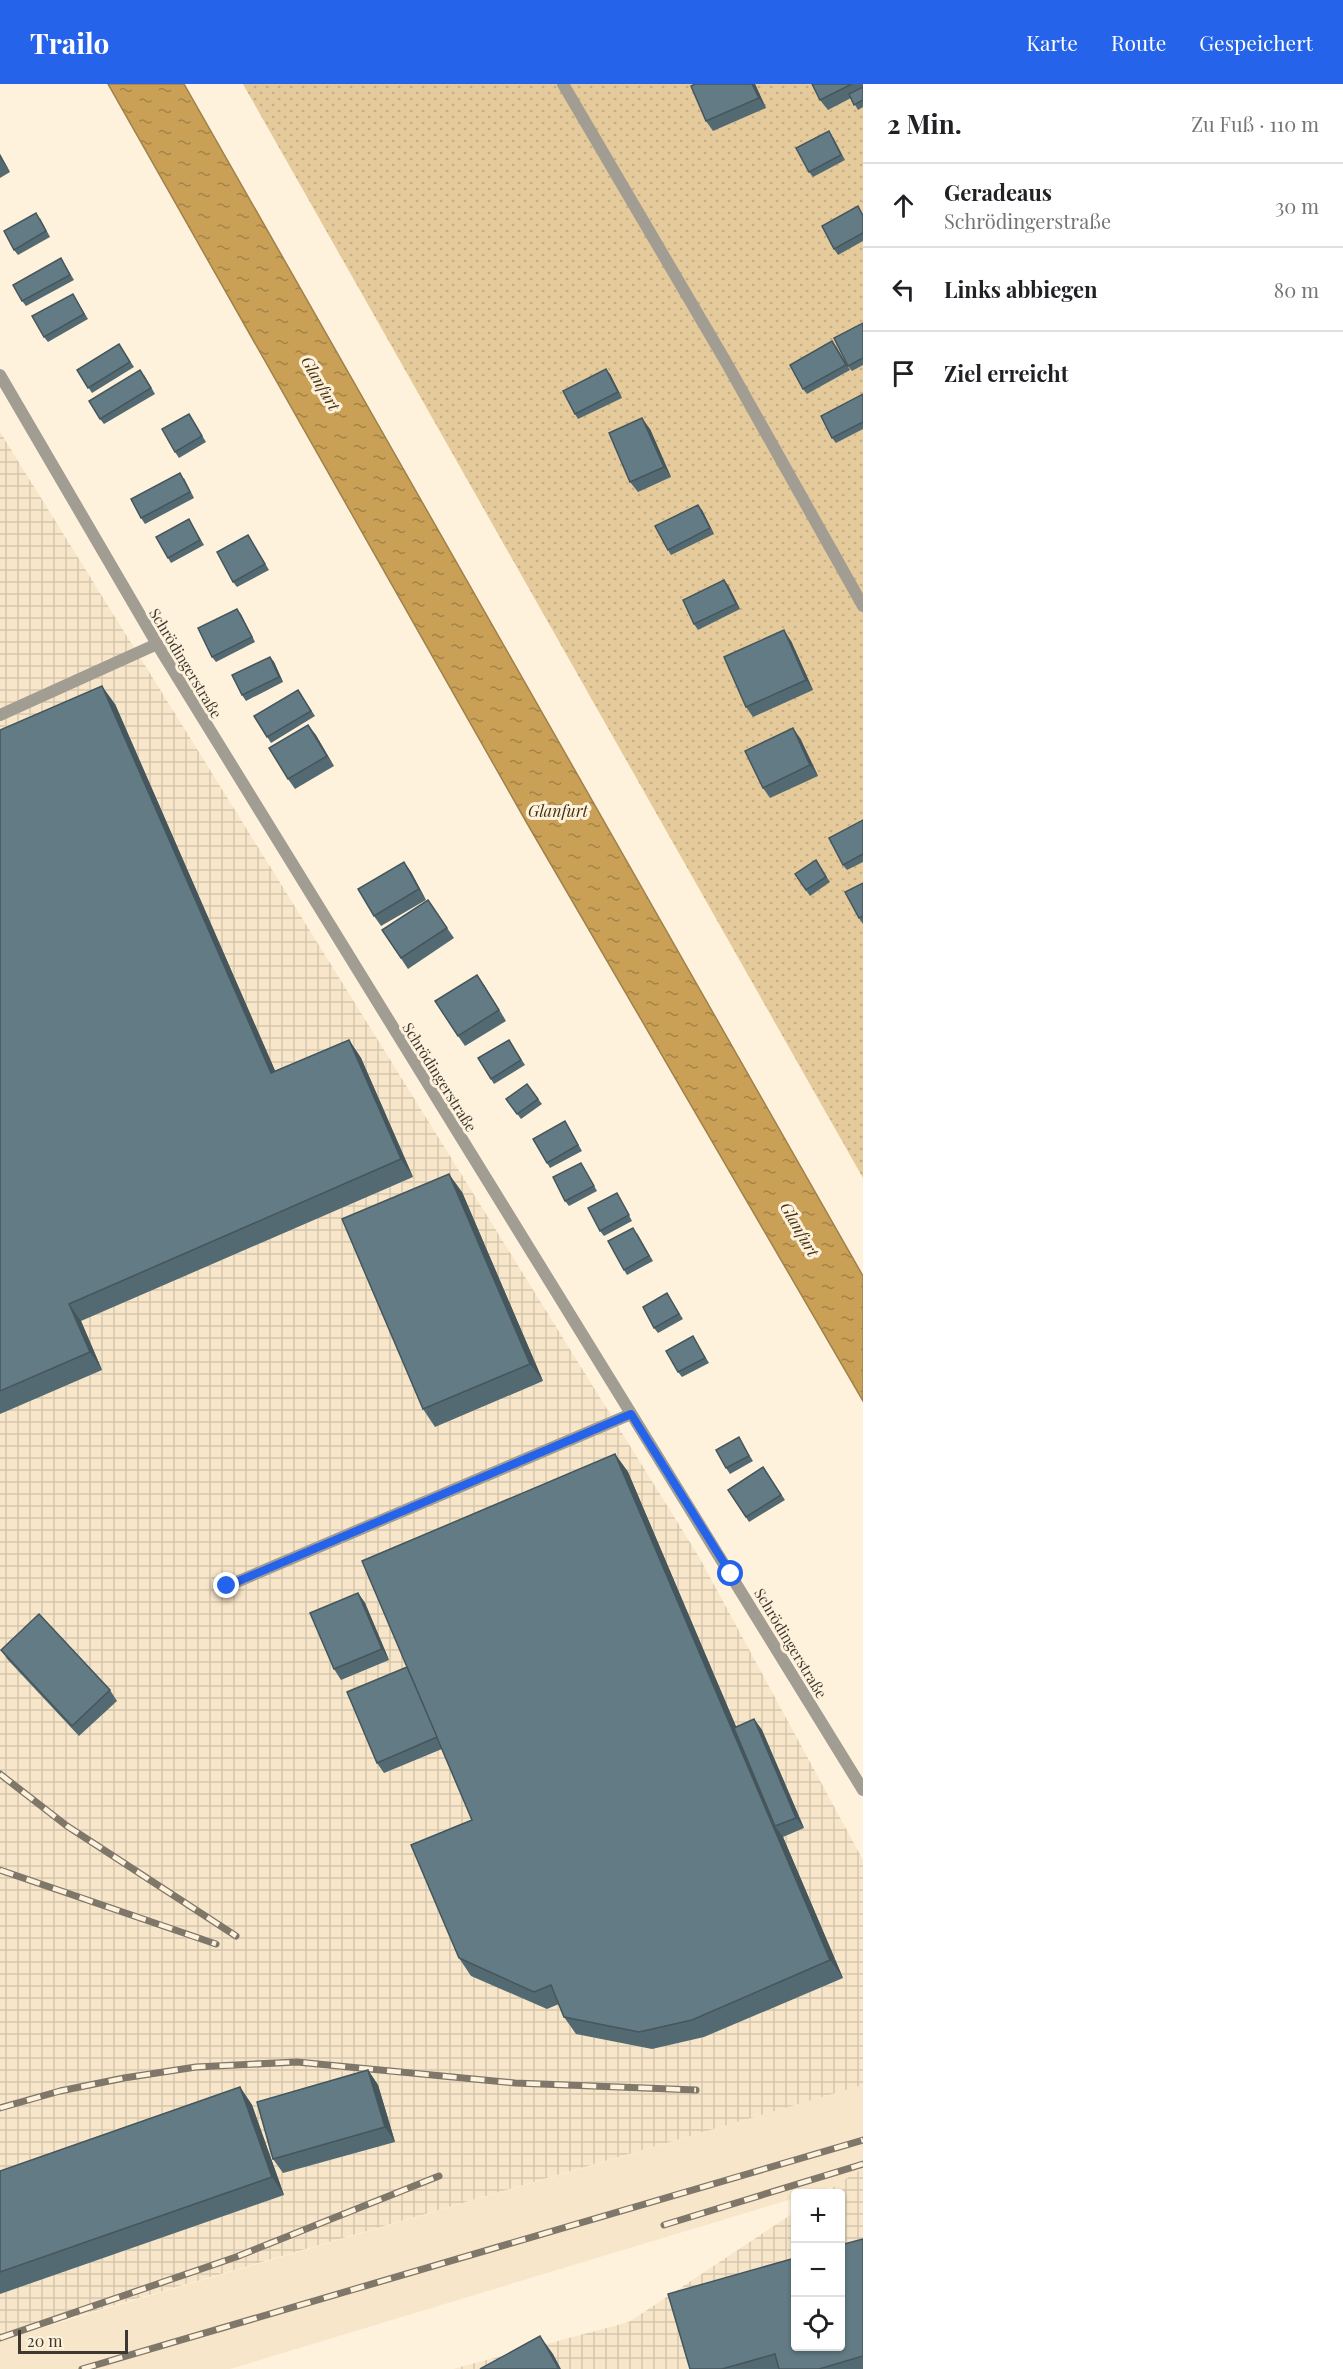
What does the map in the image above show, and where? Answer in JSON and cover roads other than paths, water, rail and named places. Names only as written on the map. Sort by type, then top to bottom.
[{"type":"street","points":[[563,84],[726,362],[863,606]]},
{"type":"street","name":"Schrödingerstraße","points":[[0,375],[157,644],[863,1790]]},
{"type":"street","points":[[0,715],[157,644]]},
{"type":"street","points":[[227,1586],[631,1414]]},
{"type":"water","name":"Glanfurt","points":[[108,84],[184,84],[863,1276],[863,1401],[528,825]]},
{"type":"railway","points":[[0,1774],[67,1826],[236,1936]]},
{"type":"railway","points":[[0,1870],[216,1944]]},
{"type":"railway","points":[[0,2108],[60,2091],[124,2078],[196,2067],[297,2062],[515,2083],[696,2090]]},
{"type":"railway","points":[[82,2369],[863,2140]]},
{"type":"railway","points":[[664,2225],[863,2164]]},
{"type":"railway","points":[[0,2338],[236,2257],[439,2176]]}]
